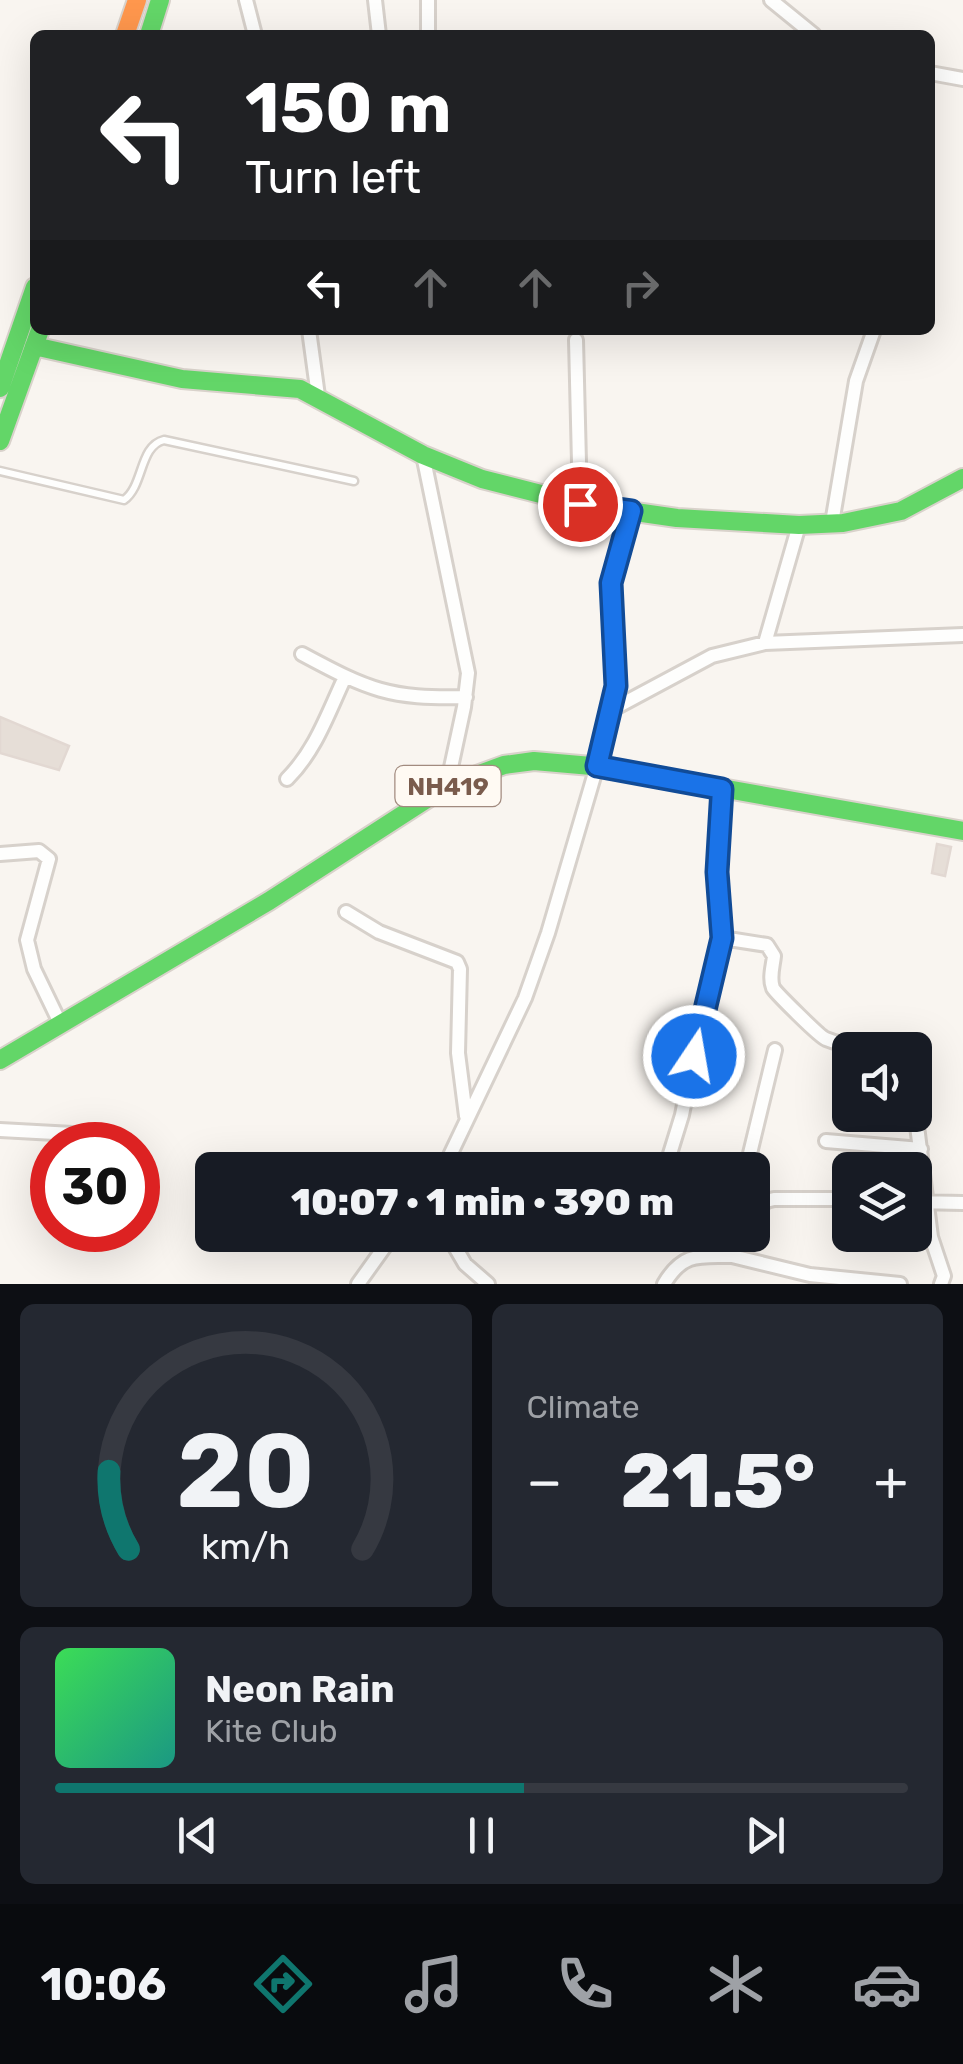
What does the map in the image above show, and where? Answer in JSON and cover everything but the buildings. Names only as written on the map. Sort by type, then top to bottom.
[{"type":"main road","points":[[127,30],[136,0]]},
{"type":"main road","points":[[151,30],[160,0]]},
{"type":"main road","points":[[0,388],[30,301]]},
{"type":"main road","points":[[0,441],[37,338],[182,379],[282,386],[318,396],[423,456],[482,479],[580,504],[677,518],[799,525],[832,523],[901,511],[963,478]]},
{"type":"main road","name":"NH419","points":[[0,1060],[269,900],[447,786],[504,765],[534,761],[597,766],[963,831]]},
{"type":"street","points":[[246,0],[254,30]]},
{"type":"street","points":[[375,0],[378,30]]},
{"type":"street","points":[[428,0],[428,30]]},
{"type":"street","points":[[770,0],[808,30]]},
{"type":"street","points":[[935,74],[963,79]]},
{"type":"street","points":[[310,335],[318,396]]},
{"type":"street","points":[[832,523],[856,381],[872,335]]},
{"type":"street","points":[[576,340],[580,504]]},
{"type":"street","points":[[423,456],[466,660],[466,697],[447,786]]},
{"type":"street","points":[[451,1152],[511,1031],[538,964],[597,766],[616,686],[611,583],[631,511]]},
{"type":"street","points":[[765,642],[799,525]]},
{"type":"street","points":[[612,709],[712,656],[765,642],[963,636]]},
{"type":"street","points":[[302,654],[344,677],[398,696],[466,697]]},
{"type":"street","points":[[287,779],[315,743],[344,677]]},
{"type":"street","points":[[670,1152],[722,938],[717,872],[722,789]]},
{"type":"street","points":[[0,854],[39,851],[49,859],[28,940],[28,954],[61,1025]]},
{"type":"street","points":[[346,912],[379,932],[458,962],[458,1053],[467,1118]]},
{"type":"street","points":[[722,938],[767,945],[774,956],[772,979],[776,994],[810,1028],[832,1041]]},
{"type":"street","points":[[750,1152],[775,1050]]},
{"type":"street","points":[[0,1130],[30,1132]]},
{"type":"street","points":[[920,1132],[921,1152]]},
{"type":"street","points":[[826,1142],[921,1148]]},
{"type":"street","points":[[770,1200],[832,1200]]},
{"type":"street","points":[[932,1202],[963,1203]]},
{"type":"street","points":[[932,1236],[944,1276],[941,1284]]},
{"type":"street","points":[[358,1284],[380,1252]]},
{"type":"street","points":[[458,1252],[465,1264],[488,1284]]},
{"type":"street","points":[[732,1256],[734,1252]]},
{"type":"street","points":[[664,1284],[672,1270],[687,1259],[732,1256],[810,1275],[900,1284]]},
{"type":"lane","points":[[0,470],[124,500],[134,491],[150,448],[164,440],[354,481]]},
{"type":"traffic: fast","points":[[151,30],[160,0]]},
{"type":"traffic: fast","points":[[0,388],[30,301]]},
{"type":"traffic: fast","points":[[0,441],[38,335]]},
{"type":"traffic: fast","points":[[34,346],[182,379],[300,389],[423,455],[482,479],[580,504],[677,518],[799,525],[843,523],[901,511],[963,478]]},
{"type":"traffic: fast","points":[[0,1060],[269,901],[447,786],[504,765],[534,761],[603,767],[963,831]]},
{"type":"traffic: slow","points":[[127,30],[137,0]]},
{"type":"route","points":[[580,504],[631,511],[611,583],[615,700],[597,766],[722,789],[717,899],[722,938],[694,1056]]}]
